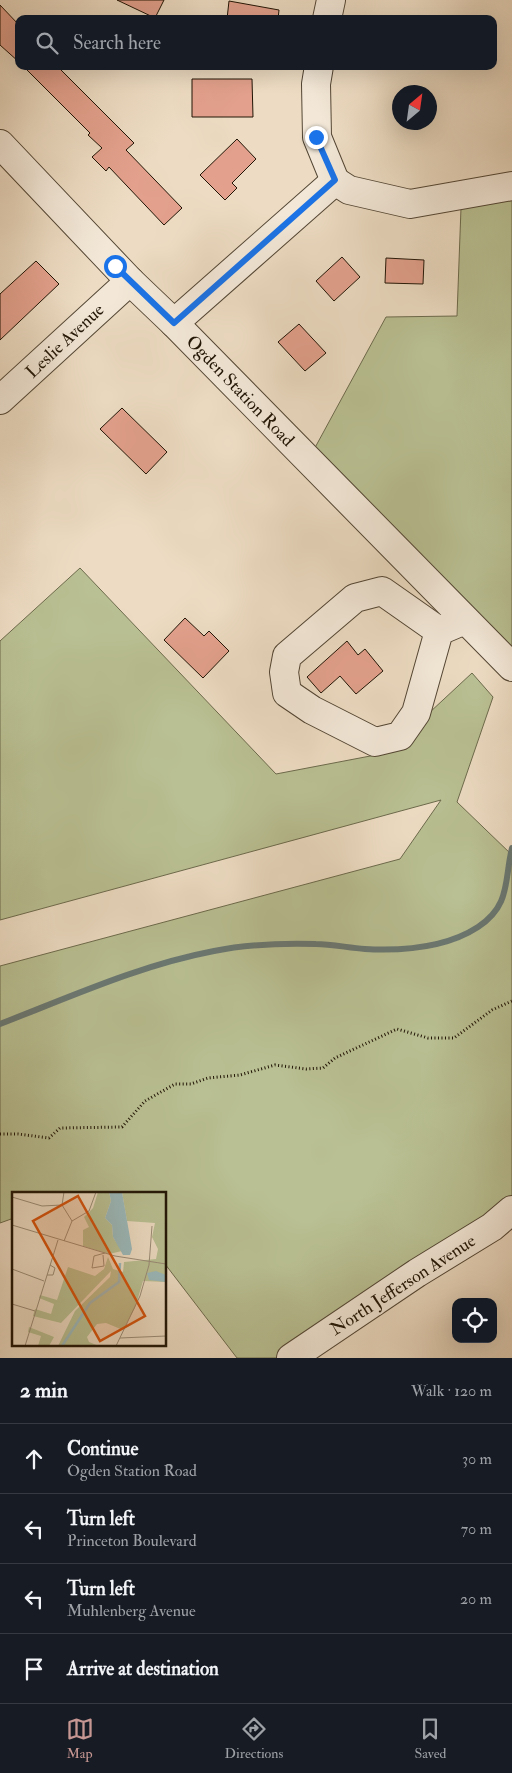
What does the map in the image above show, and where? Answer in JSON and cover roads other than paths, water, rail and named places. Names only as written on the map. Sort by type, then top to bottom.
[{"type":"street","points":[[328,15],[331,0]]},
{"type":"street","points":[[318,70],[316,84],[316,137],[335,180],[349,190],[410,204],[512,186]]},
{"type":"street","name":"Ogden Station Road","points":[[0,144],[130,281],[174,323],[512,667]]},
{"type":"street","points":[[174,323],[335,180]]},
{"type":"street","name":"Leslie Avenue","points":[[0,400],[130,281]]},
{"type":"street","points":[[382,591],[439,631],[416,713],[400,736],[375,742],[312,710],[287,693],[284,672],[287,656],[355,598],[382,591]]},
{"type":"street","points":[[439,631],[465,620]]},
{"type":"street","name":"North Jefferson Avenue","points":[[291,1358],[417,1273],[492,1228],[512,1210]]},
{"type":"waterway","points":[[0,1024],[132,973],[214,951],[252,945],[290,944],[322,944],[365,949],[394,949],[424,947],[452,940],[478,927],[489,919],[496,910],[504,892],[512,848]]}]
